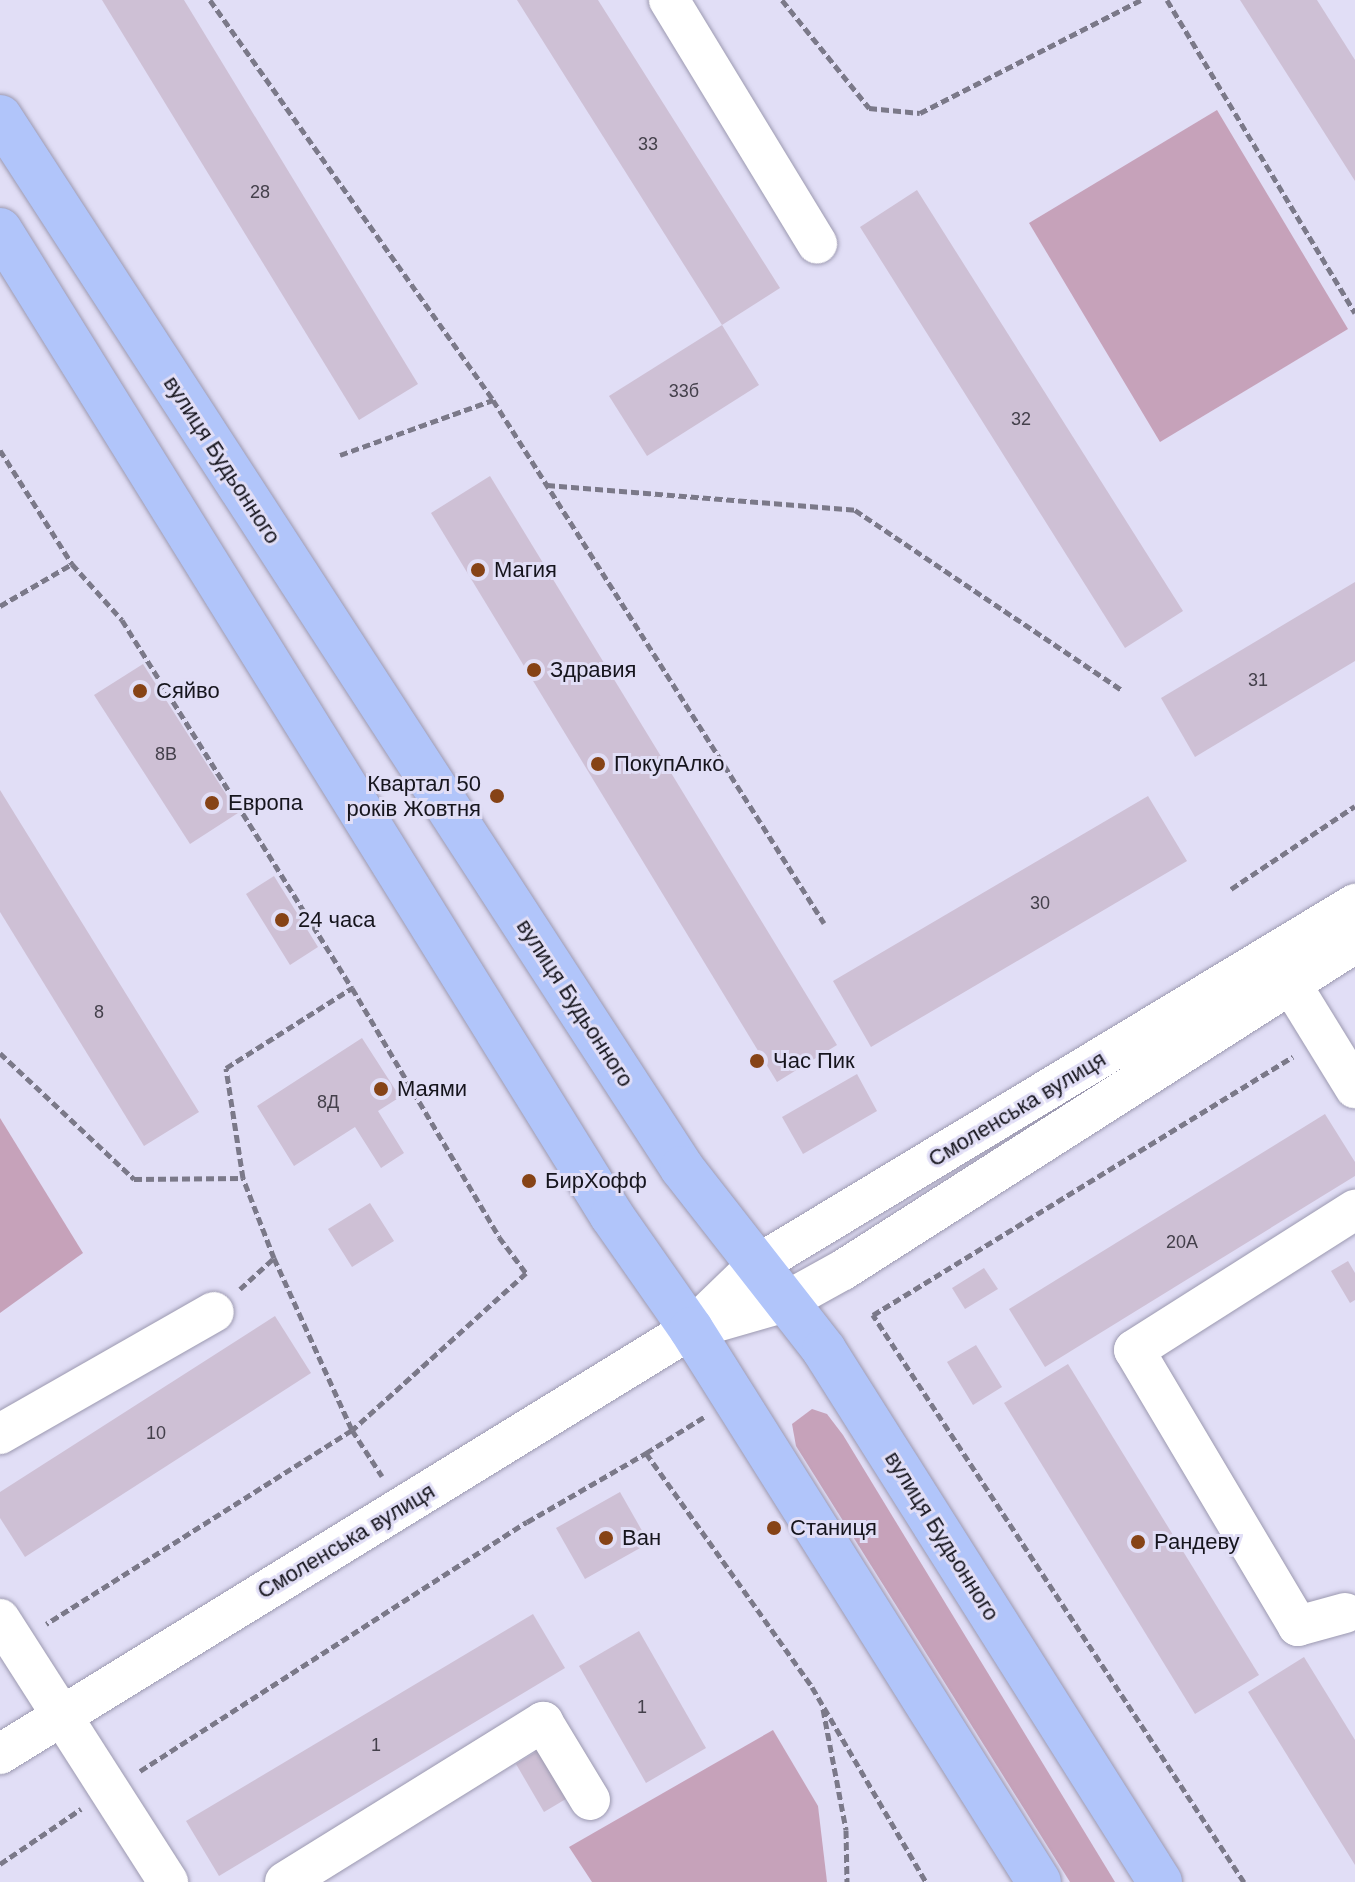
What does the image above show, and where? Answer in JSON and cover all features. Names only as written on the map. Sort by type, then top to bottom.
[{"type":"main road","name":"вулиця Будьонного","points":[[0,117],[682,1168],[824,1350],[1160,1882]]},
{"type":"main road","points":[[0,230],[612,1216],[691,1329],[1039,1882]]},
{"type":"street","points":[[669,0],[817,243]]},
{"type":"street","name":"Смоленська вулиця","points":[[691,1329],[785,1302],[1283,970],[1355,904]]},
{"type":"street","name":"Смоленська вулиця","points":[[0,1754],[60,1713],[691,1329],[757,1265],[1283,970],[1355,943]]},
{"type":"street","points":[[1283,970],[1355,1088]]},
{"type":"street","points":[[1352,1617],[1298,1626],[1134,1350],[1355,1210]]},
{"type":"street","points":[[0,1434],[214,1312]]},
{"type":"street","points":[[5,1639],[60,1713],[168,1882]]},
{"type":"street","points":[[285,1882],[543,1722],[590,1800]]},
{"type":"path","points":[[210,0],[493,400],[824,923]]},
{"type":"path","points":[[782,0],[869,108],[920,113],[1141,0]]},
{"type":"path","points":[[1167,0],[1355,313]]},
{"type":"path","points":[[340,455],[493,400]]},
{"type":"path","points":[[0,450],[72,564],[122,620],[352,988],[499,1237],[526,1273],[352,1430],[5,1639]]},
{"type":"path","points":[[547,485],[855,510],[1122,690]]},
{"type":"path","points":[[0,606],[72,564]]},
{"type":"path","points":[[1231,889],[1355,806]]},
{"type":"path","points":[[352,988],[226,1068],[243,1178],[274,1258],[352,1430],[402,1507]]},
{"type":"path","points":[[1244,1882],[873,1315],[1325,1038]]},
{"type":"path","points":[[0,1053],[134,1179],[243,1178]]},
{"type":"path","points":[[214,1312],[274,1258]]},
{"type":"path","points":[[0,1864],[108,1791],[527,1522],[735,1398]]},
{"type":"path","points":[[646,1453],[823,1706],[926,1882]]},
{"type":"path","points":[[823,1706],[846,1830],[847,1882]]},
{"type":"shaded area","points":[[1217,110],[1348,329],[1160,442],[1029,223]]},
{"type":"shaded area","points":[[0,1118],[83,1253],[0,1313]]},
{"type":"shaded area","points":[[812,1409],[827,1414],[843,1435],[1115,1882],[1070,1882],[796,1446],[792,1424]]},
{"type":"shaded area","points":[[773,1730],[818,1806],[827,1882],[592,1882],[569,1847]]},
{"type":"building","points":[[102,0],[184,0],[418,384],[359,420]]},
{"type":"building","points":[[517,0],[598,0],[780,288],[722,325]]},
{"type":"building","points":[[1240,0],[1317,0],[1355,60],[1355,181]]},
{"type":"building","points":[[917,190],[1183,611],[1125,648],[860,227]]},
{"type":"building","points":[[722,325],[759,385],[647,456],[609,396]]},
{"type":"building","points":[[490,476],[837,1045],[777,1082],[431,513]]},
{"type":"building","points":[[1355,582],[1355,661],[1195,757],[1161,698]]},
{"type":"building","points":[[143,664],[238,813],[190,844],[94,695]]},
{"type":"building","points":[[0,790],[199,1112],[144,1146],[0,912]]},
{"type":"building","points":[[1148,796],[1187,861],[871,1047],[833,981]]},
{"type":"building","name":"24 часа","points":[[274,876],[318,947],[290,965],[246,894]]},
{"type":"building","points":[[362,1038],[400,1097],[378,1111],[404,1153],[381,1168],[355,1127],[294,1166],[257,1106]]},
{"type":"building","points":[[857,1074],[877,1111],[803,1154],[782,1117]]},
{"type":"building","points":[[1325,1114],[1355,1162],[1355,1176],[1045,1367],[1009,1309]]},
{"type":"building","points":[[370,1203],[394,1241],[352,1267],[328,1229]]},
{"type":"building","points":[[1348,1261],[1355,1273],[1355,1300],[1350,1303],[1331,1271]]},
{"type":"building","points":[[984,1268],[998,1289],[965,1309],[952,1288]]},
{"type":"building","points":[[275,1316],[311,1373],[25,1557],[0,1518],[0,1492]]},
{"type":"building","points":[[976,1345],[1002,1387],[973,1405],[947,1362]]},
{"type":"building","points":[[1068,1364],[1259,1675],[1195,1714],[1004,1403]]},
{"type":"building","points":[[620,1492],[649,1543],[585,1579],[556,1528]]},
{"type":"building","points":[[533,1614],[565,1668],[219,1876],[186,1821]]},
{"type":"building","points":[[639,1631],[706,1748],[646,1783],[579,1666]]},
{"type":"building","points":[[1304,1657],[1355,1740],[1355,1865],[1248,1692]]},
{"type":"building","points":[[547,1745],[576,1793],[544,1812],[516,1764]]},
{"type":"place","name":"Магия","points":[[478,570]]},
{"type":"place","name":"Здравия","points":[[534,670]]},
{"type":"place","name":"Сяйво","points":[[140,691]]},
{"type":"place","name":"ПокупАлко","points":[[598,764]]},
{"type":"place","name":"Квартал 50 років Жовтня","points":[[497,796]]},
{"type":"place","name":"Европа","points":[[212,803]]},
{"type":"place","name":"24 часа","points":[[282,920]]},
{"type":"place","name":"Час Пик","points":[[757,1061]]},
{"type":"place","name":"Маями","points":[[381,1089]]},
{"type":"place","name":"БирХофф","points":[[529,1181]]},
{"type":"place","name":"Станиця","points":[[774,1528]]},
{"type":"place","name":"Ван","points":[[606,1538]]},
{"type":"place","name":"Рандеву","points":[[1138,1542]]}]
